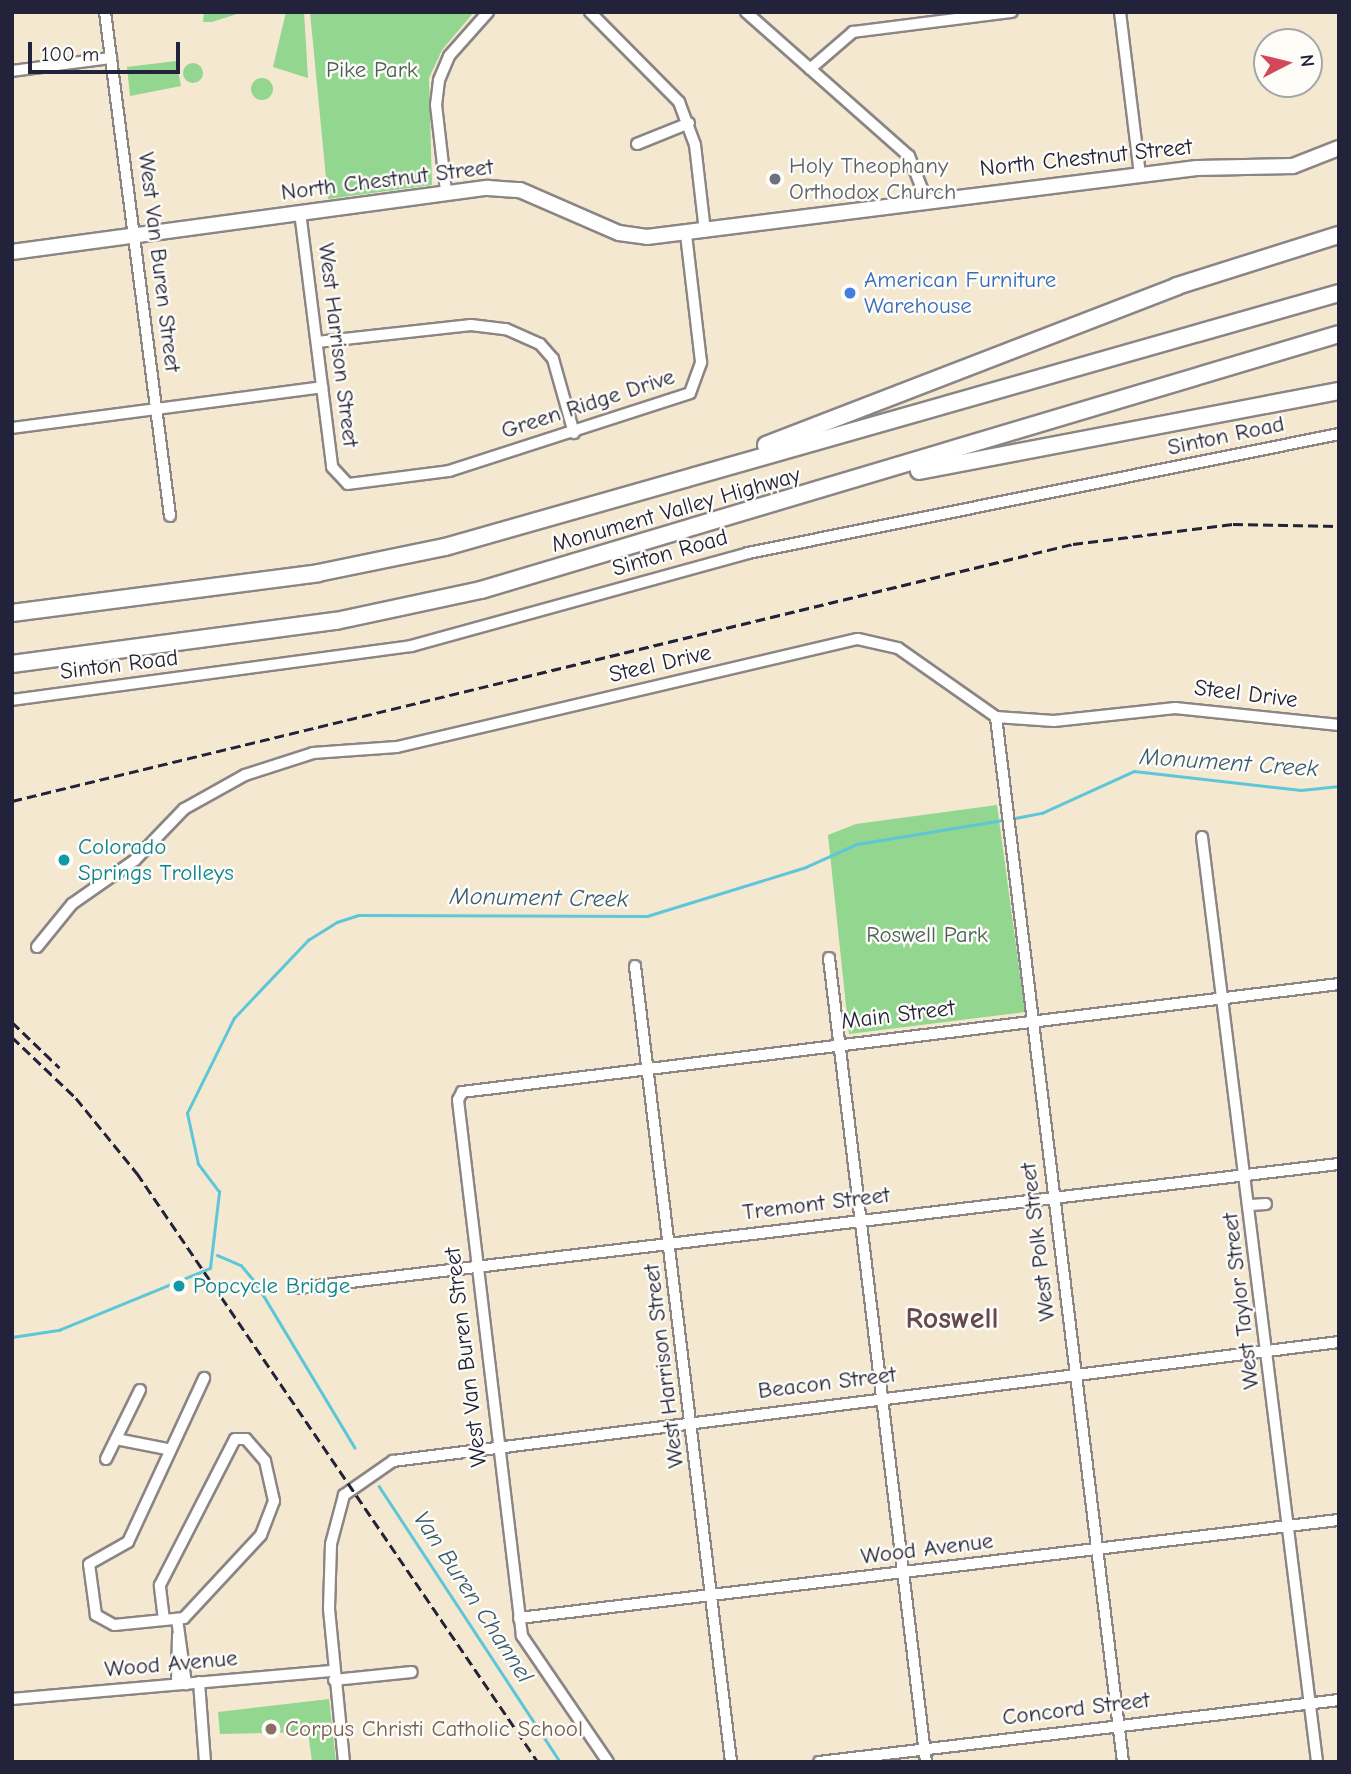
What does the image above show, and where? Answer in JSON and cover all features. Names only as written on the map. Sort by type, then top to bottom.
[{"type":"highway","points":[[692,475],[1165,291],[1339,235]]},
{"type":"highway","name":"Monument Valley Highway","points":[[12,613],[391,559],[1339,293]]},
{"type":"highway","name":"Monument Valley Highway","points":[[12,664],[389,611],[848,483],[1339,334]]},
{"type":"highway","points":[[848,483],[1339,391]]},
{"type":"main road","name":"North Chestnut Street","points":[[12,252],[446,191],[520,190],[629,237],[686,234],[926,199],[1140,175],[1293,166],[1339,148]]},
{"type":"street","name":"West Van Buren Street","points":[[105,12],[170,516]]},
{"type":"street","points":[[446,191],[436,105],[439,80],[449,56],[488,12]]},
{"type":"street","points":[[590,12],[660,75],[689,123],[705,231]]},
{"type":"street","points":[[746,12],[909,156],[926,199]]},
{"type":"street","points":[[810,69],[853,32],[1012,12]]},
{"type":"street","points":[[1120,12],[1140,175]]},
{"type":"street","points":[[12,71],[111,58]]},
{"type":"street","points":[[637,144],[689,123]]},
{"type":"street","name":"West Harrison Street","points":[[300,212],[332,467],[341,482]]},
{"type":"street","name":"Green Ridge Drive","points":[[341,482],[449,471],[675,402],[695,387],[701,362],[686,234]]},
{"type":"street","points":[[317,342],[471,325],[506,329],[540,344],[553,359],[575,433]]},
{"type":"street","points":[[12,428],[323,387]]},
{"type":"street","name":"Sinton Road","points":[[12,700],[404,648],[748,553],[1339,434]]},
{"type":"street","name":"Steel Drive","points":[[37,947],[72,904],[135,860],[184,809],[245,775],[313,753],[397,747],[858,639],[898,648],[996,717],[1054,721],[1185,708],[1339,724]]},
{"type":"street","name":"West Polk Street","points":[[996,717],[1123,1762]]},
{"type":"street","name":"West Taylor Street","points":[[1202,836],[1226,998],[1317,1762]]},
{"type":"street","points":[[829,958],[926,1762]]},
{"type":"street","name":"West Harrison Street","points":[[635,966],[692,1420],[731,1762]]},
{"type":"street","name":"Main Street","points":[[463,1092],[648,1066],[1339,984]]},
{"type":"street","name":"West Van Buren Street","points":[[463,1092],[458,1100],[522,1636],[608,1762]]},
{"type":"street","name":"Tremont Street","points":[[300,1288],[1339,1164]]},
{"type":"street","points":[[1251,1205],[1266,1204]]},
{"type":"street","name":"Beacon Street","points":[[334,1676],[329,1580],[338,1506],[359,1479],[393,1461],[498,1444],[1339,1342]]},
{"type":"street","points":[[164,1620],[157,1595],[164,1576],[230,1445],[246,1439],[270,1470],[272,1513],[227,1573],[193,1611],[177,1619],[114,1625],[100,1620],[89,1564],[128,1542],[167,1449],[204,1378]]},
{"type":"street","points":[[106,1460],[140,1390]]},
{"type":"street","points":[[116,1438],[167,1449]]},
{"type":"street","name":"Wood Avenue","points":[[519,1618],[1339,1520]]},
{"type":"street","points":[[177,1619],[182,1684]]},
{"type":"street","name":"Wood Avenue","points":[[12,1699],[199,1682],[412,1672]]},
{"type":"street","points":[[334,1676],[344,1762]]},
{"type":"street","points":[[199,1682],[205,1762]]},
{"type":"street","name":"Concord Street","points":[[819,1762],[1339,1700]]},
{"type":"green space","points":[[204,12],[243,12],[212,22],[203,22]]},
{"type":"green space","points":[[286,12],[304,12],[308,78],[273,67]]},
{"type":"green space","name":"Pike Park","points":[[310,12],[474,12],[442,50],[429,78],[432,185],[328,199]]},
{"type":"green space","points":[[176,61],[181,86],[130,96],[127,67]]},
{"type":"green space","points":[[189,63],[197,63],[203,73],[197,83],[189,83],[183,77],[183,69]]},
{"type":"green space","points":[[262,78],[272,85],[273,89],[266,99],[262,100],[252,93],[251,89],[258,79]]},
{"type":"green space","name":"Roswell Park","points":[[997,805],[1025,1012],[849,1034],[828,835],[856,824]]},
{"type":"green space","points":[[329,1699],[336,1762],[312,1762],[308,1732],[220,1734],[218,1712]]},
{"type":"waterway","name":"Monument Creek","points":[[1010,819],[1042,813],[1134,771],[1301,790],[1339,786]]},
{"type":"waterway","name":"Monument Creek","points":[[12,1337],[59,1330],[210,1268],[219,1192],[198,1164],[187,1113],[234,1018],[308,940],[337,922],[358,915],[647,916],[806,867],[857,844],[1004,820]]},
{"type":"waterway","name":"Van Buren Channel","points":[[217,1255],[241,1265],[256,1283],[355,1448]]},
{"type":"waterway","name":"Van Buren Channel","points":[[379,1486],[560,1762]]},
{"type":"railway","points":[[12,801],[1073,544],[1233,524],[1339,526]]},
{"type":"railway","points":[[12,1022],[60,1068]]},
{"type":"railway","points":[[12,1037],[76,1098],[137,1173],[538,1762]]},
{"type":"place","name":"Holy Theophany Orthodox Church","points":[[775,179]]},
{"type":"place","name":"American Furniture Warehouse","points":[[850,293]]},
{"type":"place","name":"Colorado Springs Trolleys","points":[[64,860]]},
{"type":"place","name":"Popcycle Bridge","points":[[179,1286]]},
{"type":"place","name":"Corpus Christi Catholic School","points":[[271,1729]]},
{"type":"district","name":"Roswell","points":[[952,1319]]}]
